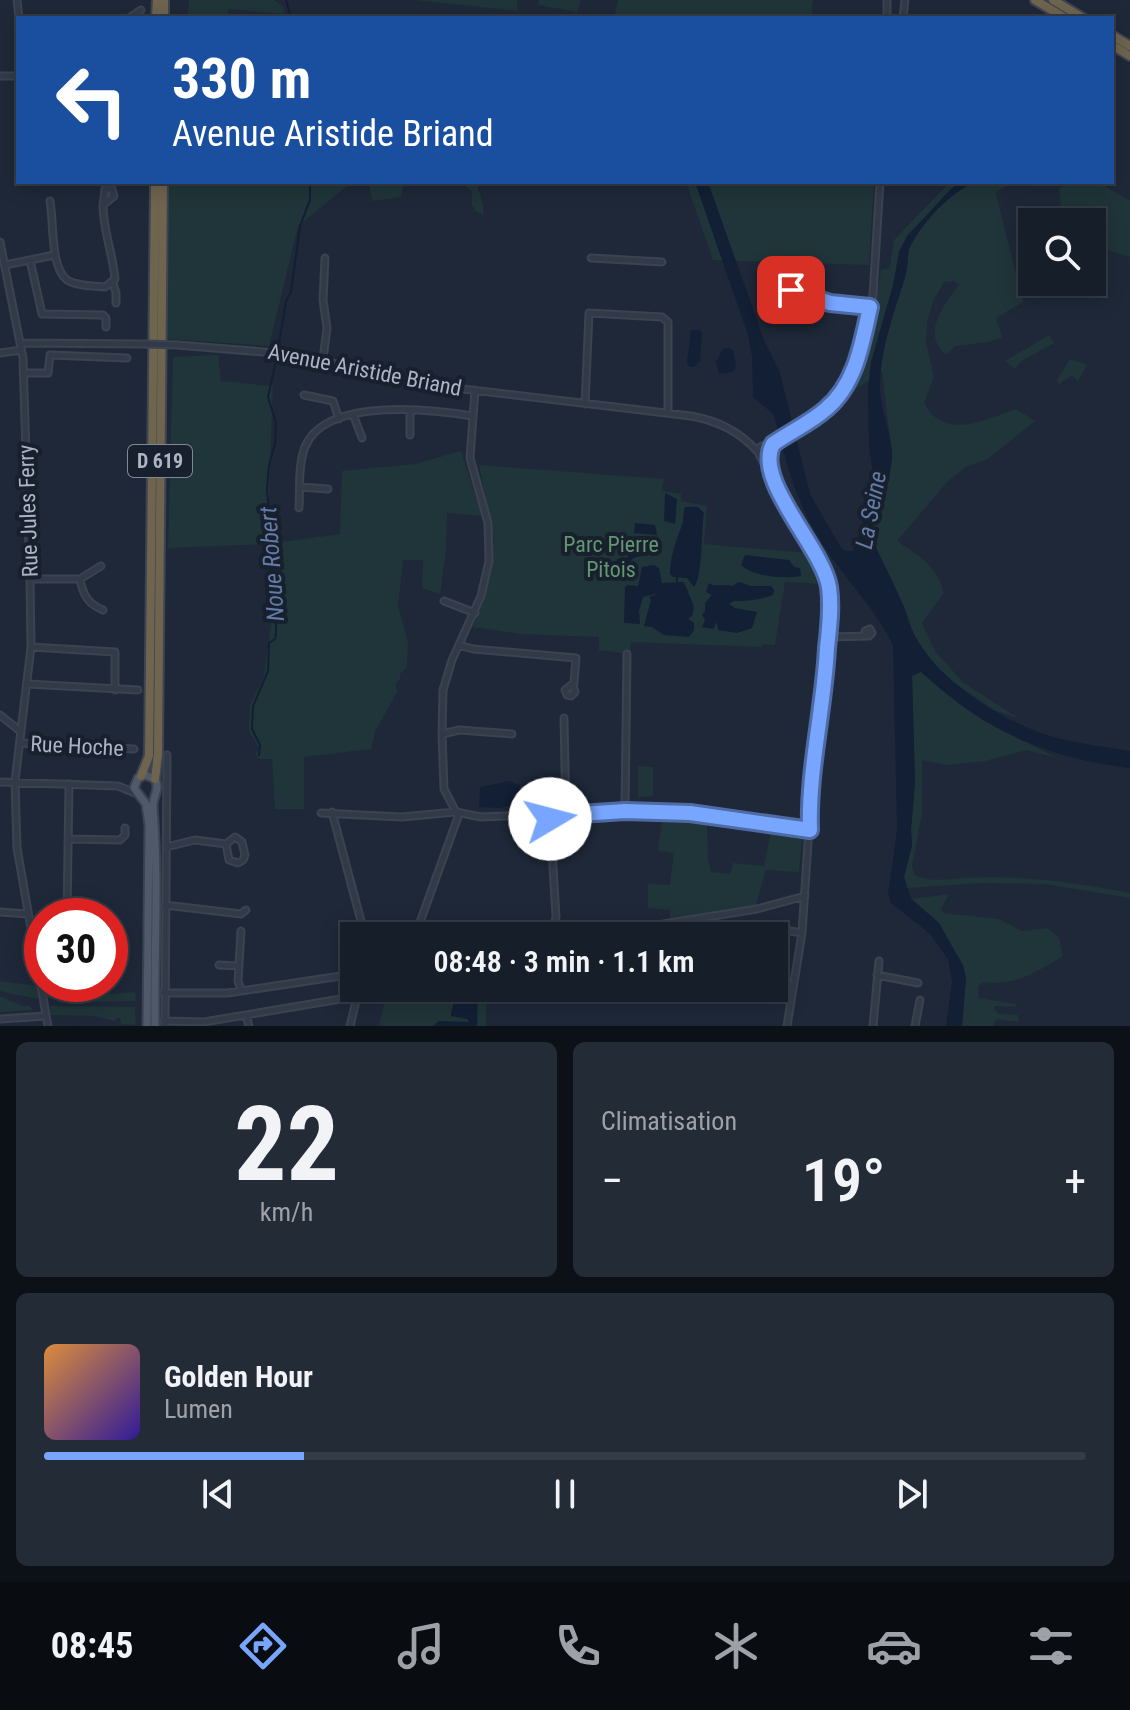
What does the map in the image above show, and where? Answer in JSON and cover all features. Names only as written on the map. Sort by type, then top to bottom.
[{"type":"highway","points":[[1035,0],[1079,16]]},
{"type":"highway","name":"D 619","points":[[138,779],[149,756],[155,184]]},
{"type":"highway","name":"D 619","points":[[155,779],[158,740],[163,184]]},
{"type":"main road","points":[[147,1026],[149,825],[147,808],[138,796],[138,779],[148,775],[155,779],[158,786],[153,806],[156,838],[155,1026]]},
{"type":"main road","points":[[138,796],[150,799],[156,794]]},
{"type":"street","points":[[132,16],[141,10]]},
{"type":"street","points":[[787,1026],[802,933],[829,596],[825,574],[770,471],[767,449],[826,409],[849,380],[870,307],[880,184]]},
{"type":"street","points":[[50,201],[54,255],[62,274],[72,282],[105,287],[113,283]]},
{"type":"street","points":[[103,205],[106,243],[114,268],[116,303]]},
{"type":"street","name":"Rue Jules Ferry","points":[[0,242],[21,347],[23,373],[31,647],[15,781],[17,848],[25,898]]},
{"type":"street","points":[[5,265],[54,255]]},
{"type":"street","points":[[323,359],[327,328],[323,300],[325,258]]},
{"type":"street","points":[[591,258],[662,262]]},
{"type":"street","points":[[30,260],[42,314],[103,315],[106,327]]},
{"type":"street","points":[[830,303],[791,312],[787,309],[784,296],[791,290],[830,303],[870,307]]},
{"type":"street","points":[[585,404],[589,313],[667,319],[668,413]]},
{"type":"street","name":"Avenue Aristide Briand","points":[[0,353],[21,347],[145,344],[282,352],[323,359],[395,380],[668,413],[719,423],[749,442],[767,449]]},
{"type":"street","points":[[23,373],[48,373],[50,355],[127,358]]},
{"type":"street","points":[[420,922],[458,817],[444,789],[443,690],[486,580],[489,542],[484,502],[470,458],[475,390]]},
{"type":"street","points":[[304,395],[333,401],[339,419]]},
{"type":"street","points":[[299,508],[302,460],[308,440],[320,428],[353,414],[374,410],[472,416]]},
{"type":"street","points":[[410,411],[410,435]]},
{"type":"street","points":[[353,414],[362,438]]},
{"type":"street","points":[[300,487],[328,489]]},
{"type":"street","points":[[30,579],[80,579],[101,566]]},
{"type":"street","points":[[80,579],[82,595],[93,607],[103,610]]},
{"type":"street","points":[[444,601],[475,613]]},
{"type":"street","points":[[828,637],[867,636]]},
{"type":"street","points":[[459,645],[473,649],[580,657],[574,684]]},
{"type":"street","points":[[31,647],[115,652],[115,690]]},
{"type":"street","points":[[625,811],[627,654]]},
{"type":"street","points":[[27,684],[138,690]]},
{"type":"street","points":[[0,715],[21,731]]},
{"type":"street","points":[[564,718],[566,815]]},
{"type":"street","points":[[442,734],[459,730],[512,734]]},
{"type":"street","name":"Rue Hoche","points":[[19,743],[134,749]]},
{"type":"street","points":[[167,755],[164,1024],[204,1022],[340,1000]]},
{"type":"street","points":[[0,782],[118,786],[138,779]]},
{"type":"street","points":[[67,898],[69,784]]},
{"type":"street","points":[[118,786],[138,796]]},
{"type":"street","points":[[321,813],[402,817],[456,812],[481,817],[625,811],[690,813],[810,830]]},
{"type":"street","points":[[332,812],[361,922]]},
{"type":"street","points":[[550,816],[555,922]]},
{"type":"street","points":[[69,839],[120,840],[125,835],[125,828]]},
{"type":"street","points":[[231,838],[240,840],[245,855],[243,860],[238,863],[229,860],[226,844],[231,838]]},
{"type":"street","points":[[166,847],[195,840],[226,844]]},
{"type":"street","points":[[676,922],[757,909],[805,896]]},
{"type":"street","points":[[165,905],[241,914],[246,910]]},
{"type":"street","points":[[0,912],[24,914]]},
{"type":"street","points":[[241,931],[238,981],[241,990]]},
{"type":"street","points":[[788,931],[802,933]]},
{"type":"street","points":[[873,1026],[879,961]]},
{"type":"street","points":[[219,965],[238,966]]},
{"type":"street","points":[[877,975],[918,983]]},
{"type":"street","points":[[163,993],[241,990],[340,976]]},
{"type":"street","points":[[915,1026],[920,1000]]},
{"type":"street","name":"Rue Jules Ferry","points":[[43,1002],[48,1026]]},
{"type":"street","points":[[350,1026],[356,1002]]},
{"type":"street","points":[[246,1015],[249,1026]]},
{"type":"street","points":[[0,1019],[46,1016]]},
{"type":"green space","points":[[189,0],[274,0],[283,6],[284,14],[229,9],[227,16],[171,16],[188,14]]},
{"type":"green space","points":[[415,0],[517,0],[518,11]]},
{"type":"green space","points":[[539,0],[581,0],[577,12],[538,5]]},
{"type":"green space","points":[[618,0],[813,0],[811,16],[614,16]]},
{"type":"green space","points":[[169,184],[350,184],[298,226],[269,346],[167,339]]},
{"type":"green space","points":[[369,184],[404,184],[401,197],[372,201]]},
{"type":"green space","points":[[468,184],[478,184],[483,214],[472,206],[472,191]]},
{"type":"green space","points":[[687,184],[874,184],[869,265],[713,260]]},
{"type":"green space","points":[[948,184],[1008,184],[996,193],[1018,282],[1018,296],[1022,296],[1023,302],[996,318],[1002,337],[989,342],[955,346],[946,355],[935,338],[935,329],[941,311],[959,285],[954,281],[944,282],[934,299],[927,322],[926,342],[934,377],[924,403],[933,415],[954,425],[979,422],[1016,409],[1035,421],[988,459],[966,467],[947,482],[897,541],[926,562],[941,583],[944,593],[922,623],[935,651],[964,683],[1020,719],[994,710],[933,664],[914,635],[870,535],[886,494],[892,455],[882,371],[851,393],[871,338],[881,270],[890,268],[894,240]]},
{"type":"green space","points":[[1069,184],[1101,184],[1130,201],[1130,257],[1106,250],[1106,208],[1061,208],[1059,188]]},
{"type":"green space","points":[[1049,335],[1054,343],[1020,362],[1015,369],[1005,361]]},
{"type":"green space","points":[[218,355],[221,381],[273,386],[267,544],[168,548],[173,357]]},
{"type":"green space","points":[[1070,359],[1087,365],[1078,381],[1072,375],[1059,384],[1057,380]]},
{"type":"green space","points":[[461,451],[482,516],[447,513],[440,594],[422,588],[423,560],[403,560],[398,606],[408,642],[407,667],[395,686],[398,690],[375,732],[371,749],[304,757],[304,809],[275,809],[272,759],[259,759],[256,754],[259,748],[249,731],[250,705],[264,676],[274,602],[267,544],[340,534],[342,471],[415,464]]},
{"type":"green space","name":"Parc Pierre Pitois","points":[[479,465],[664,479],[662,491],[681,494],[681,501],[707,506],[704,544],[808,553],[820,584],[785,582],[775,645],[762,644],[761,647],[631,642],[630,654],[599,650],[599,637],[522,634],[473,627],[485,597],[494,539]]},
{"type":"green space","points":[[921,672],[981,719],[1057,758],[1027,750],[985,761],[947,765],[922,760],[922,814],[912,866],[914,874],[931,879],[984,877],[1047,880],[1130,893],[1130,898],[1045,884],[983,883],[907,888],[904,877],[912,845],[915,782],[912,676]]},
{"type":"green space","points":[[638,766],[653,767],[653,796],[638,797]]},
{"type":"green space","points":[[663,817],[707,820],[711,872],[730,874],[733,863],[764,866],[771,830],[797,835],[802,839],[799,872],[766,870],[756,905],[670,920],[670,910],[648,908],[648,884],[670,885],[674,853],[659,851],[658,848]]},
{"type":"green space","points":[[949,894],[941,909],[943,913],[999,919],[1022,931],[1048,928],[1059,938],[1063,956],[1025,977],[1005,982],[982,982],[978,987],[979,998],[1016,1004],[1017,1007],[995,1006],[994,1009],[998,1014],[1018,1015],[1019,1022],[996,1019],[993,1026],[962,1026],[966,978],[941,925],[912,899]]},
{"type":"green space","points":[[0,981],[24,984],[24,996],[0,991]]},
{"type":"green space","points":[[135,992],[136,1001],[128,1001],[128,993]]},
{"type":"green space","points":[[0,996],[22,1006],[30,1006],[33,1010],[0,1012]]},
{"type":"green space","points":[[486,1002],[486,1026],[379,1026],[384,1004]]},
{"type":"green space","points":[[50,1006],[135,1007],[136,1025],[121,1024],[120,1018],[115,1021],[95,1016],[51,1015]]},
{"type":"water","name":"La Seine","points":[[696,184],[709,184],[764,340],[780,373],[810,494],[840,546],[845,551],[853,551],[869,505],[873,474],[869,447],[871,362],[899,252],[907,236],[951,189],[957,184],[972,184],[939,208],[909,248],[907,270],[889,330],[881,372],[881,396],[892,459],[881,507],[870,535],[915,636],[940,670],[996,712],[1038,732],[1130,751],[1130,768],[1043,749],[968,710],[921,672],[912,676],[915,782],[912,845],[904,877],[911,899],[938,922],[963,965],[966,978],[962,1026],[946,1026],[952,982],[948,959],[929,933],[891,903],[888,894],[897,830],[893,645],[810,522],[796,490],[775,419],[753,397],[748,335]]},
{"type":"water","points":[[691,330],[702,333],[700,361],[694,367],[689,367],[687,362]]},
{"type":"water","points":[[723,349],[733,350],[734,371],[719,373],[716,362]]},
{"type":"water","points":[[665,493],[677,499],[675,524],[664,521]]},
{"type":"water","points":[[685,507],[698,507],[704,513],[700,563],[694,587],[687,578],[670,574]]},
{"type":"water","points":[[635,523],[655,525],[657,535],[634,533]]},
{"type":"water","points":[[649,543],[657,547],[657,552],[632,559],[624,576],[614,575],[617,559],[627,558],[632,546]]},
{"type":"water","points":[[745,555],[789,560],[794,567],[800,568],[801,576],[778,577],[753,572],[741,565]]},
{"type":"water","points":[[654,565],[659,568],[662,583],[685,584],[694,607],[688,619],[694,623],[689,637],[664,635],[644,626],[651,600],[649,597],[659,593],[643,597],[639,611],[640,624],[624,623],[625,587],[638,586],[642,567]]},
{"type":"water","points":[[739,582],[751,586],[771,586],[774,590],[773,595],[768,597],[729,604],[757,612],[752,628],[737,633],[718,630],[717,622],[713,629],[702,627],[705,603],[712,595],[706,592],[709,583],[732,586]]},
{"type":"water","points":[[510,781],[520,786],[516,804],[499,808],[479,807],[480,787]]},
{"type":"water","points":[[454,1002],[478,1002],[477,1026],[433,1026],[439,1021],[469,1022],[451,1016]]},
{"type":"waterway","name":"Noue Robert","points":[[286,0],[290,16]]},
{"type":"waterway","name":"Noue Robert","points":[[278,350],[286,301],[291,292],[300,226],[310,200],[310,184]]},
{"type":"waterway","name":"Noue Robert","points":[[259,755],[260,745],[252,729],[253,706],[268,671],[269,643],[276,634],[276,592],[267,555],[270,524],[267,490],[276,423],[268,397],[277,356]]},
{"type":"waterway","points":[[677,577],[677,582]]},
{"type":"route","points":[[550,819],[550,816],[625,811],[674,812],[810,830],[826,668],[829,586],[773,478],[769,453],[773,444],[816,417],[843,390],[853,370],[870,307],[830,303],[791,290]]}]
